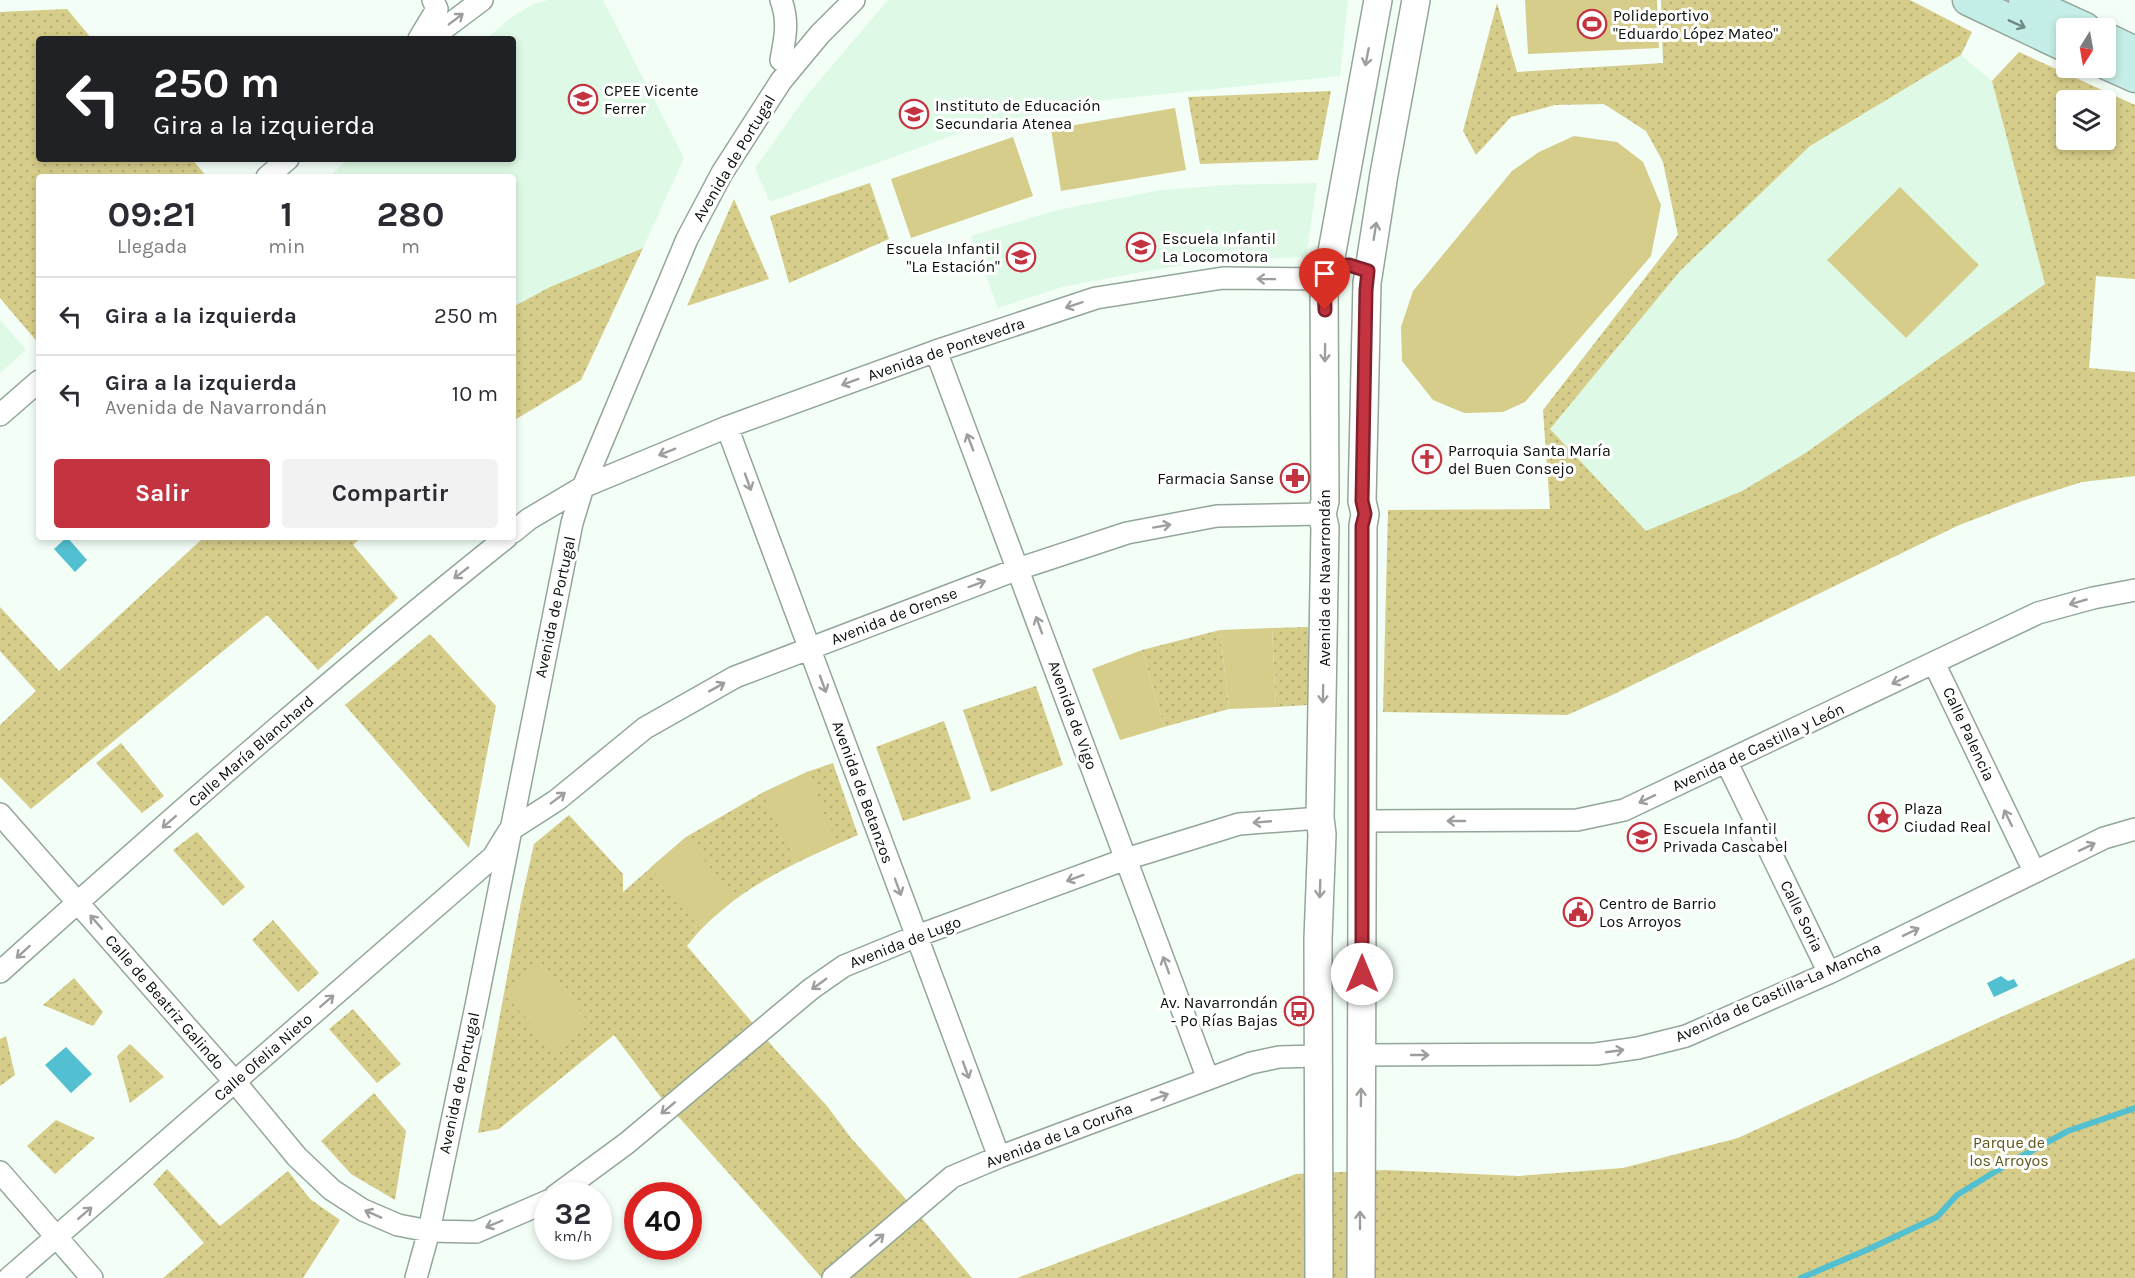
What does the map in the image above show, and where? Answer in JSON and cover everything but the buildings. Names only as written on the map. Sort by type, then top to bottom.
[{"type":"main road","points":[[1968,0],[2056,41]]},
{"type":"main road","points":[[2024,0],[2063,18]]},
{"type":"main road","points":[[2116,43],[2135,52]]},
{"type":"main road","points":[[2116,68],[2135,77]]},
{"type":"street","points":[[421,36],[437,9],[433,0]]},
{"type":"street","points":[[434,36],[482,0]]},
{"type":"street","name":"Avenida de Portugal","points":[[781,60],[786,32],[786,15],[782,0]]},
{"type":"street","name":"Avenida de Portugal","points":[[404,1278],[423,1230],[476,1006],[572,523],[581,459],[675,239],[710,168],[781,60],[837,0]]},
{"type":"street","name":"Avenida de Portugal","points":[[416,1278],[493,857],[560,523],[687,239],[722,173],[781,81],[820,34],[854,0]]},
{"type":"street","name":"Avenida de Navarrondán","points":[[1319,1278],[1318,939],[1326,279],[1378,0]]},
{"type":"street","points":[[1361,1278],[1362,513],[1367,280],[1416,0]]},
{"type":"street","points":[[270,174],[284,162]]},
{"type":"street","points":[[1326,279],[1349,265],[1367,280]]},
{"type":"street","name":"Avenida de Pontevedra","points":[[575,491],[727,427],[936,351],[1096,298],[1223,278],[1326,279]]},
{"type":"street","name":"Avenida de Vigo","points":[[936,351],[1208,1079]]},
{"type":"street","points":[[0,415],[36,384]]},
{"type":"street","name":"Avenida de Betanzos","points":[[727,427],[999,1157]]},
{"type":"street","points":[[516,530],[575,491]]},
{"type":"street","points":[[1324,514],[1343,497],[1362,513]]},
{"type":"street","name":"Avenida de Orense","points":[[509,831],[557,800],[645,728],[735,677],[809,647],[1018,569],[1127,533],[1217,516],[1324,514]]},
{"type":"street","name":"Calle María Blanchard","points":[[0,972],[396,626],[503,540]]},
{"type":"street","name":"Avenida de Castilla y León","points":[[1362,822],[1577,820],[1624,810],[1727,763],[2038,613],[2092,598],[2135,590]]},
{"type":"street","name":"Calle Palencia","points":[[1934,663],[2034,871]]},
{"type":"street","name":"Calle Soria","points":[[1727,763],[1829,973]]},
{"type":"street","points":[[1321,820],[1343,807],[1362,822]]},
{"type":"street","name":"Calle de Beatriz Galindo","points":[[0,814],[235,1082],[297,1157],[332,1190],[363,1210],[398,1225],[423,1230]]},
{"type":"street","name":"Avenida de Lugo","points":[[574,1182],[627,1143],[819,983],[844,966],[917,936],[1126,859],[1239,824],[1321,820]]},
{"type":"street","name":"Avenida de Castilla-La Mancha","points":[[1361,1055],[1596,1054],[1638,1048],[1686,1036],[1829,973],[2104,838],[2135,829]]},
{"type":"street","name":"Calle Ofelia Nieto","points":[[9,1278],[493,857],[509,831]]},
{"type":"street","points":[[1318,1056],[1339,1041],[1361,1055]]},
{"type":"street","name":"Avenida de La Coruña","points":[[833,1278],[952,1177],[999,1157],[1251,1063],[1279,1057],[1318,1056]]},
{"type":"street","points":[[0,1172],[92,1278]]},
{"type":"street","points":[[423,1230],[476,1232],[534,1207]]},
{"type":"shaded area","name":"CPEE Vicente Ferrer","points":[[548,0],[603,0],[684,158],[643,248],[550,287],[516,305],[516,174],[332,174],[346,162],[516,162],[516,36],[490,36],[513,16],[532,5]]},
{"type":"shaded area","name":"Instituto de Educación Secundaria Atenea","points":[[888,0],[1348,0],[1340,76],[1096,101],[973,128],[770,202],[755,168],[807,95]]},
{"type":"shaded area","points":[[1961,55],[1992,81],[2045,284],[1804,454],[1742,491],[1646,532],[1550,429],[1680,270],[1810,146]]},
{"type":"shaded area","name":"Escuela Infantil La Locomotora","points":[[1317,183],[1306,257],[1217,260],[1141,272],[1062,287],[998,308],[971,236],[1057,210],[1162,190],[1223,185]]},
{"type":"shaded area","points":[[0,320],[26,350],[0,373]]},
{"type":"green space","name":"Polideportivo \"Eduardo López Mateo\"","points":[[1525,0],[1657,0],[1659,48],[1528,54]]},
{"type":"green space","points":[[1661,0],[1910,0],[1972,32],[1961,55],[1810,146],[1680,271],[1550,429],[1646,531],[1742,491],[1804,454],[2045,284],[1992,81],[2019,52],[2056,69],[2056,78],[2076,78],[2102,90],[2056,90],[2056,150],[2116,150],[2116,96],[2135,105],[2135,279],[2096,276],[2089,368],[2135,372],[2135,476],[2082,482],[2022,501],[1957,526],[1567,715],[1383,712],[1388,510],[1550,509],[1543,410],[1678,235],[1663,162],[1646,131],[1604,104],[1555,105],[1511,117],[1476,155],[1463,131],[1497,3],[1517,72],[1663,63]]},
{"type":"green space","points":[[67,9],[90,36],[36,36],[36,162],[194,162],[204,174],[36,174],[36,340],[0,298],[0,12]]},
{"type":"green space","points":[[1331,91],[1318,160],[1200,164],[1188,97]]},
{"type":"green space","points":[[1175,108],[1186,170],[1061,191],[1051,129]]},
{"type":"green space","points":[[1574,136],[1617,142],[1643,162],[1661,205],[1651,256],[1525,402],[1503,412],[1464,413],[1433,400],[1402,361],[1401,327],[1413,291],[1512,171],[1539,152]]},
{"type":"green space","points":[[1013,137],[1033,196],[911,238],[891,179]]},
{"type":"green space","points":[[870,183],[889,239],[789,283],[770,216]]},
{"type":"green space","points":[[1900,187],[1979,265],[1906,338],[1827,260]]},
{"type":"green space","points":[[734,199],[769,279],[687,306]]},
{"type":"green space","points":[[643,248],[581,380],[516,419],[516,305],[550,287]]},
{"type":"green space","points":[[201,540],[359,540],[353,545],[398,598],[318,670],[267,615],[31,809],[0,777],[0,725],[36,691],[0,651],[0,607],[59,671]]},
{"type":"green space","points":[[1308,627],[1308,705],[1276,707],[1272,628]]},
{"type":"green space","points":[[1272,628],[1276,707],[1229,709],[1220,630]]},
{"type":"green space","points":[[1220,630],[1229,709],[1164,727],[1142,650]]},
{"type":"green space","points":[[430,634],[496,706],[469,848],[345,705]]},
{"type":"green space","points":[[1142,650],[1164,727],[1120,740],[1092,669]]},
{"type":"green space","points":[[1036,686],[1063,765],[991,792],[963,710]]},
{"type":"green space","points":[[944,721],[971,799],[903,821],[876,747]]},
{"type":"green space","points":[[121,743],[164,796],[142,813],[96,763]]},
{"type":"green space","points":[[833,763],[858,835],[788,867],[743,894],[723,909],[687,946],[827,1106],[851,1138],[972,1278],[822,1278],[659,1095],[614,1035],[499,1129],[478,1133],[534,844],[569,815],[623,874],[623,892],[686,837],[762,793],[807,772]]},
{"type":"green space","points":[[807,772],[837,844],[796,862],[762,793]]},
{"type":"green space","points":[[197,832],[245,887],[223,906],[173,850]]},
{"type":"green space","points":[[686,837],[735,899],[700,929],[651,867]]},
{"type":"green space","points":[[273,920],[319,973],[298,992],[252,940]]},
{"type":"green space","name":"Parque de los Arroyos","points":[[2135,958],[2135,1278],[1017,1278],[1296,1174],[1385,1170],[1519,1176],[1623,1168],[1738,1138]]},
{"type":"green space","points":[[540,964],[590,1023],[557,1053],[506,996]]},
{"type":"green space","points":[[74,978],[103,1012],[93,1026],[43,1005]]},
{"type":"green space","points":[[353,1009],[401,1064],[377,1083],[329,1029]]},
{"type":"green space","points":[[6,1036],[15,1075],[0,1086],[0,1039]]},
{"type":"green space","points":[[130,1044],[164,1077],[130,1103],[117,1056]]},
{"type":"green space","points":[[374,1093],[406,1131],[395,1200],[351,1174],[321,1141]]},
{"type":"green space","points":[[56,1120],[95,1138],[55,1174],[27,1146]]},
{"type":"green space","points":[[167,1169],[220,1226],[288,1171],[310,1199],[340,1220],[303,1278],[163,1278],[204,1243],[153,1184]]},
{"type":"water","points":[[64,540],[70,540],[87,560],[75,572],[54,549]]},
{"type":"water","points":[[2001,976],[2008,981],[2014,979],[2018,986],[1994,997],[1987,983]]},
{"type":"water","points":[[66,1047],[92,1074],[71,1093],[45,1065]]},
{"type":"waterway","points":[[1801,1278],[1937,1217],[1957,1195],[2068,1131],[2135,1108]]},
{"type":"place","name":"Polideportivo \"Eduardo López Mateo\"","points":[[1592,24]]},
{"type":"place","name":"CPEE Vicente Ferrer","points":[[583,99]]},
{"type":"place","name":"Instituto de Educación Secundaria Atenea","points":[[914,114]]},
{"type":"place","name":"Escuela Infantil La Locomotora","points":[[1141,247]]},
{"type":"place","name":"Escuela Infantil \"La Estación\"","points":[[1021,257]]},
{"type":"place","name":"Parroquia Santa María del Buen Consejo","points":[[1427,459]]},
{"type":"place","name":"Farmacia Sanse","points":[[1295,478]]},
{"type":"place","name":"Plaza Ciudad Real","points":[[1883,817]]},
{"type":"place","name":"Escuela Infantil Privada Cascabel","points":[[1642,837]]},
{"type":"place","name":"Centro de Barrio Los Arroyos","points":[[1578,912]]},
{"type":"place","name":"Av. Navarrondán - Pº Rías Bajas","points":[[1299,1011]]},
{"type":"route","points":[[1325,310],[1324,279],[1329,268],[1349,265],[1368,271],[1362,501],[1365,514],[1362,526],[1362,974]]}]
